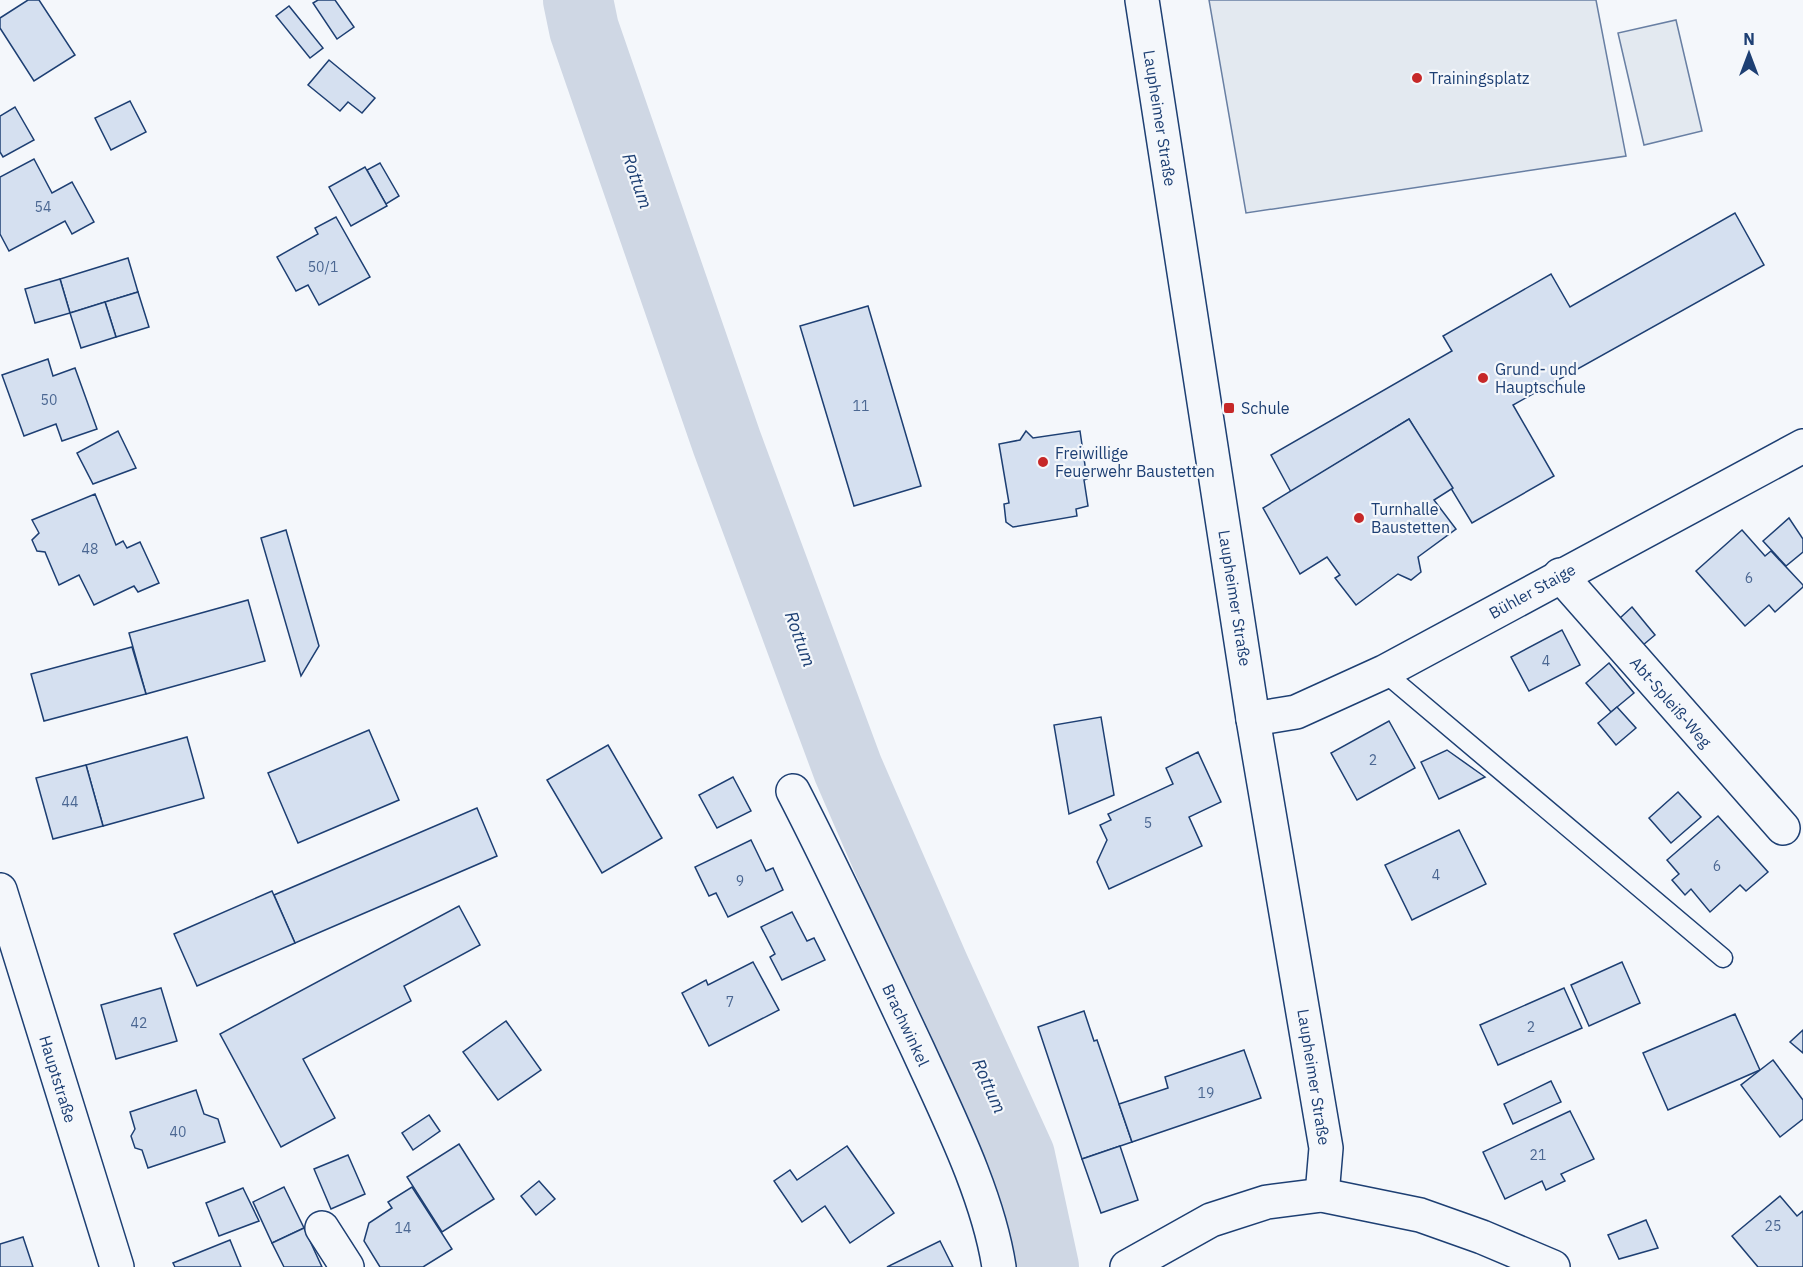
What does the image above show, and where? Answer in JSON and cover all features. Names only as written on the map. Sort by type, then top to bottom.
[{"type":"street","name":"Laupheimer Straße","points":[[1142,0],[1254,719],[1326,1148],[1322,1195]]},
{"type":"street","name":"Bühler Staige","points":[[1254,719],[1296,712],[1384,672],[1803,446]]},
{"type":"street","name":"Abt-Spleiß-Weg","points":[[1560,576],[1783,828]]},
{"type":"street","name":"Brachwinkel","points":[[793,791],[836,874],[935,1088],[979,1190],[996,1243],[999,1267]]},
{"type":"street","name":"Hauptstraße","points":[[0,890],[117,1267]]},
{"type":"street","points":[[1127,1267],[1211,1220],[1267,1202],[1322,1195],[1420,1215],[1482,1237],[1553,1267]]},
{"type":"street","points":[[322,1228],[347,1267]]},
{"type":"lane","points":[[1384,672],[1723,958]]},
{"type":"shaded area","name":"Trainingsplatz","points":[[1209,0],[1596,0],[1626,156],[1246,213]]},
{"type":"shaded area","points":[[1676,20],[1702,131],[1644,145],[1618,33]]},
{"type":"building","points":[[28,0],[39,0],[75,55],[34,81],[0,28],[0,18]]},
{"type":"building","points":[[318,0],[335,0],[354,27],[337,39],[313,3]]},
{"type":"building","points":[[289,6],[323,48],[310,58],[276,16]]},
{"type":"building","points":[[329,60],[375,98],[362,113],[348,102],[340,111],[308,85]]},
{"type":"building","points":[[130,101],[146,132],[111,150],[95,118]]},
{"type":"building","points":[[15,107],[34,140],[3,157],[0,152],[0,116]]},
{"type":"building","points":[[34,159],[52,193],[72,182],[94,222],[72,234],[65,221],[9,251],[0,234],[0,177]]},
{"type":"building","points":[[380,163],[399,196],[386,204],[367,170]]},
{"type":"building","points":[[365,167],[387,206],[351,226],[329,187]]},
{"type":"building","name":"Grund- und Hauptschule","points":[[1735,213],[1764,265],[1513,405],[1554,476],[1472,523],[1409,419],[1291,492],[1271,455],[1452,351],[1443,336],[1551,274],[1570,307]]},
{"type":"building","points":[[336,217],[370,277],[319,305],[308,285],[296,291],[277,257],[318,234],[315,228]]},
{"type":"building","points":[[128,258],[138,292],[70,313],[60,279]]},
{"type":"building","points":[[60,279],[70,313],[35,323],[25,289]]},
{"type":"building","points":[[138,292],[149,327],[116,337],[105,302]]},
{"type":"building","points":[[105,302],[116,337],[81,348],[70,313]]},
{"type":"building","points":[[868,306],[921,486],[854,506],[800,326]]},
{"type":"building","points":[[48,359],[53,376],[75,368],[97,429],[62,441],[56,424],[24,436],[2,375]]},
{"type":"building","name":"Turnhalle Baustetten","points":[[1409,419],[1453,488],[1434,500],[1456,529],[1418,557],[1421,572],[1411,580],[1398,574],[1356,605],[1335,578],[1340,575],[1327,557],[1300,574],[1263,508]]},
{"type":"building","points":[[118,431],[136,468],[93,484],[77,453]]},
{"type":"building","name":"Freiwillige Feuerwehr Baustetten","points":[[1026,431],[1033,438],[1080,431],[1087,479],[1084,480],[1088,506],[1076,509],[1077,516],[1013,527],[1006,522],[1004,504],[1009,503],[999,444],[1020,440]]},
{"type":"building","points":[[95,494],[116,545],[123,541],[127,548],[140,542],[159,583],[138,592],[134,586],[94,605],[79,575],[59,585],[45,552],[37,551],[32,540],[39,533],[32,520]]},
{"type":"building","points":[[1789,518],[1803,539],[1803,552],[1786,566],[1763,541]]},
{"type":"building","points":[[286,530],[319,646],[301,676],[261,538]]},
{"type":"building","points":[[1742,530],[1765,556],[1771,551],[1803,585],[1775,612],[1769,605],[1745,626],[1696,571]]},
{"type":"building","points":[[248,600],[265,661],[146,694],[129,633]]},
{"type":"building","points":[[1632,607],[1655,635],[1643,645],[1620,618]]},
{"type":"building","points":[[1562,630],[1580,665],[1529,691],[1511,657]]},
{"type":"building","points":[[132,647],[146,694],[44,721],[31,674]]},
{"type":"building","points":[[1609,663],[1634,693],[1611,712],[1586,683]]},
{"type":"building","points":[[1617,707],[1636,728],[1616,745],[1598,723]]},
{"type":"building","points":[[1101,717],[1114,795],[1069,814],[1054,725]]},
{"type":"building","points":[[1389,721],[1415,768],[1357,800],[1331,753]]},
{"type":"building","points":[[369,730],[399,800],[298,843],[268,773]]},
{"type":"building","points":[[187,737],[204,798],[103,826],[86,765]]},
{"type":"building","points":[[608,745],[662,838],[602,873],[547,780]]},
{"type":"building","points":[[1447,750],[1485,777],[1439,799],[1421,762]]},
{"type":"building","points":[[1198,752],[1221,802],[1189,817],[1202,846],[1109,889],[1097,862],[1107,840],[1100,825],[1111,820],[1108,814],[1173,784],[1166,768]]},
{"type":"building","points":[[86,765],[103,826],[53,839],[36,778]]},
{"type":"building","points":[[733,777],[751,811],[717,828],[699,795]]},
{"type":"building","points":[[1678,792],[1701,817],[1671,843],[1649,818]]},
{"type":"building","points":[[477,808],[497,856],[295,943],[274,895]]},
{"type":"building","points":[[1718,816],[1768,872],[1746,891],[1740,885],[1710,912],[1691,889],[1685,895],[1672,880],[1679,874],[1667,860]]},
{"type":"building","points":[[1459,830],[1486,884],[1412,920],[1385,865]]},
{"type":"building","points":[[751,840],[766,871],[773,868],[783,890],[728,917],[716,893],[709,896],[695,867]]},
{"type":"building","points":[[272,891],[295,943],[197,986],[174,934]]},
{"type":"building","points":[[459,906],[480,945],[404,986],[411,1001],[303,1059],[335,1118],[281,1147],[220,1034]]},
{"type":"building","points":[[792,912],[807,941],[814,938],[825,960],[782,980],[770,957],[775,954],[761,927]]},
{"type":"building","points":[[753,962],[779,1010],[709,1046],[682,993],[706,980],[708,985]]},
{"type":"building","points":[[1622,962],[1640,1003],[1589,1026],[1571,985]]},
{"type":"building","points":[[161,988],[177,1041],[116,1059],[101,1005]]},
{"type":"building","points":[[1564,988],[1582,1028],[1498,1065],[1480,1025]]},
{"type":"building","points":[[1084,1011],[1094,1041],[1097,1040],[1132,1142],[1082,1159],[1038,1027]]},
{"type":"building","points":[[1735,1014],[1760,1070],[1668,1110],[1643,1053]]},
{"type":"building","points":[[506,1021],[541,1070],[498,1100],[463,1052]]},
{"type":"building","points":[[1803,1030],[1803,1053],[1790,1042]]},
{"type":"building","points":[[1244,1050],[1261,1098],[1132,1142],[1119,1104],[1168,1088],[1165,1077]]},
{"type":"building","points":[[1773,1060],[1803,1100],[1803,1119],[1780,1137],[1741,1085]]},
{"type":"building","points":[[1551,1081],[1561,1102],[1513,1124],[1504,1104]]},
{"type":"building","points":[[196,1090],[204,1114],[218,1119],[225,1142],[148,1168],[142,1150],[135,1148],[131,1136],[135,1129],[130,1112]]},
{"type":"building","points":[[1570,1111],[1594,1159],[1561,1174],[1565,1181],[1546,1190],[1542,1181],[1505,1199],[1483,1152]]},
{"type":"building","points":[[429,1115],[440,1131],[413,1150],[402,1133]]},
{"type":"building","points":[[459,1144],[494,1199],[442,1232],[407,1177]]},
{"type":"building","points":[[847,1146],[894,1213],[850,1243],[825,1206],[802,1222],[774,1181],[790,1170],[797,1180]]},
{"type":"building","points":[[1120,1146],[1138,1200],[1101,1213],[1082,1159]]},
{"type":"building","points":[[348,1155],[365,1194],[331,1209],[314,1169]]},
{"type":"building","points":[[539,1181],[555,1199],[536,1215],[521,1196]]},
{"type":"building","points":[[284,1187],[304,1228],[272,1243],[253,1202]]},
{"type":"building","points":[[412,1187],[452,1249],[423,1267],[380,1267],[364,1241],[369,1223],[392,1208],[388,1202]]},
{"type":"building","points":[[243,1188],[259,1221],[219,1236],[206,1203]]},
{"type":"building","points":[[1780,1196],[1797,1216],[1803,1211],[1803,1267],[1758,1267],[1732,1236]]},
{"type":"building","points":[[1646,1220],[1658,1248],[1619,1259],[1608,1235]]},
{"type":"building","points":[[304,1228],[322,1267],[284,1267],[272,1243]]},
{"type":"building","points":[[23,1237],[33,1267],[0,1267],[0,1244]]},
{"type":"building","points":[[230,1240],[241,1267],[175,1267],[173,1263]]},
{"type":"building","points":[[940,1241],[953,1267],[887,1267]]},
{"type":"waterway","name":"Rottum","points":[[578,0],[584,29],[727,443],[848,769],[934,967],[1020,1156],[1044,1267]]},
{"type":"place","name":"Trainingsplatz","points":[[1417,78]]},
{"type":"place","name":"Grund- und Hauptschule","points":[[1483,378]]},
{"type":"place","name":"Schule","points":[[1229,408]]},
{"type":"place","name":"Freiwillige Feuerwehr Baustetten","points":[[1043,462]]},
{"type":"place","name":"Turnhalle Baustetten","points":[[1359,518]]}]
